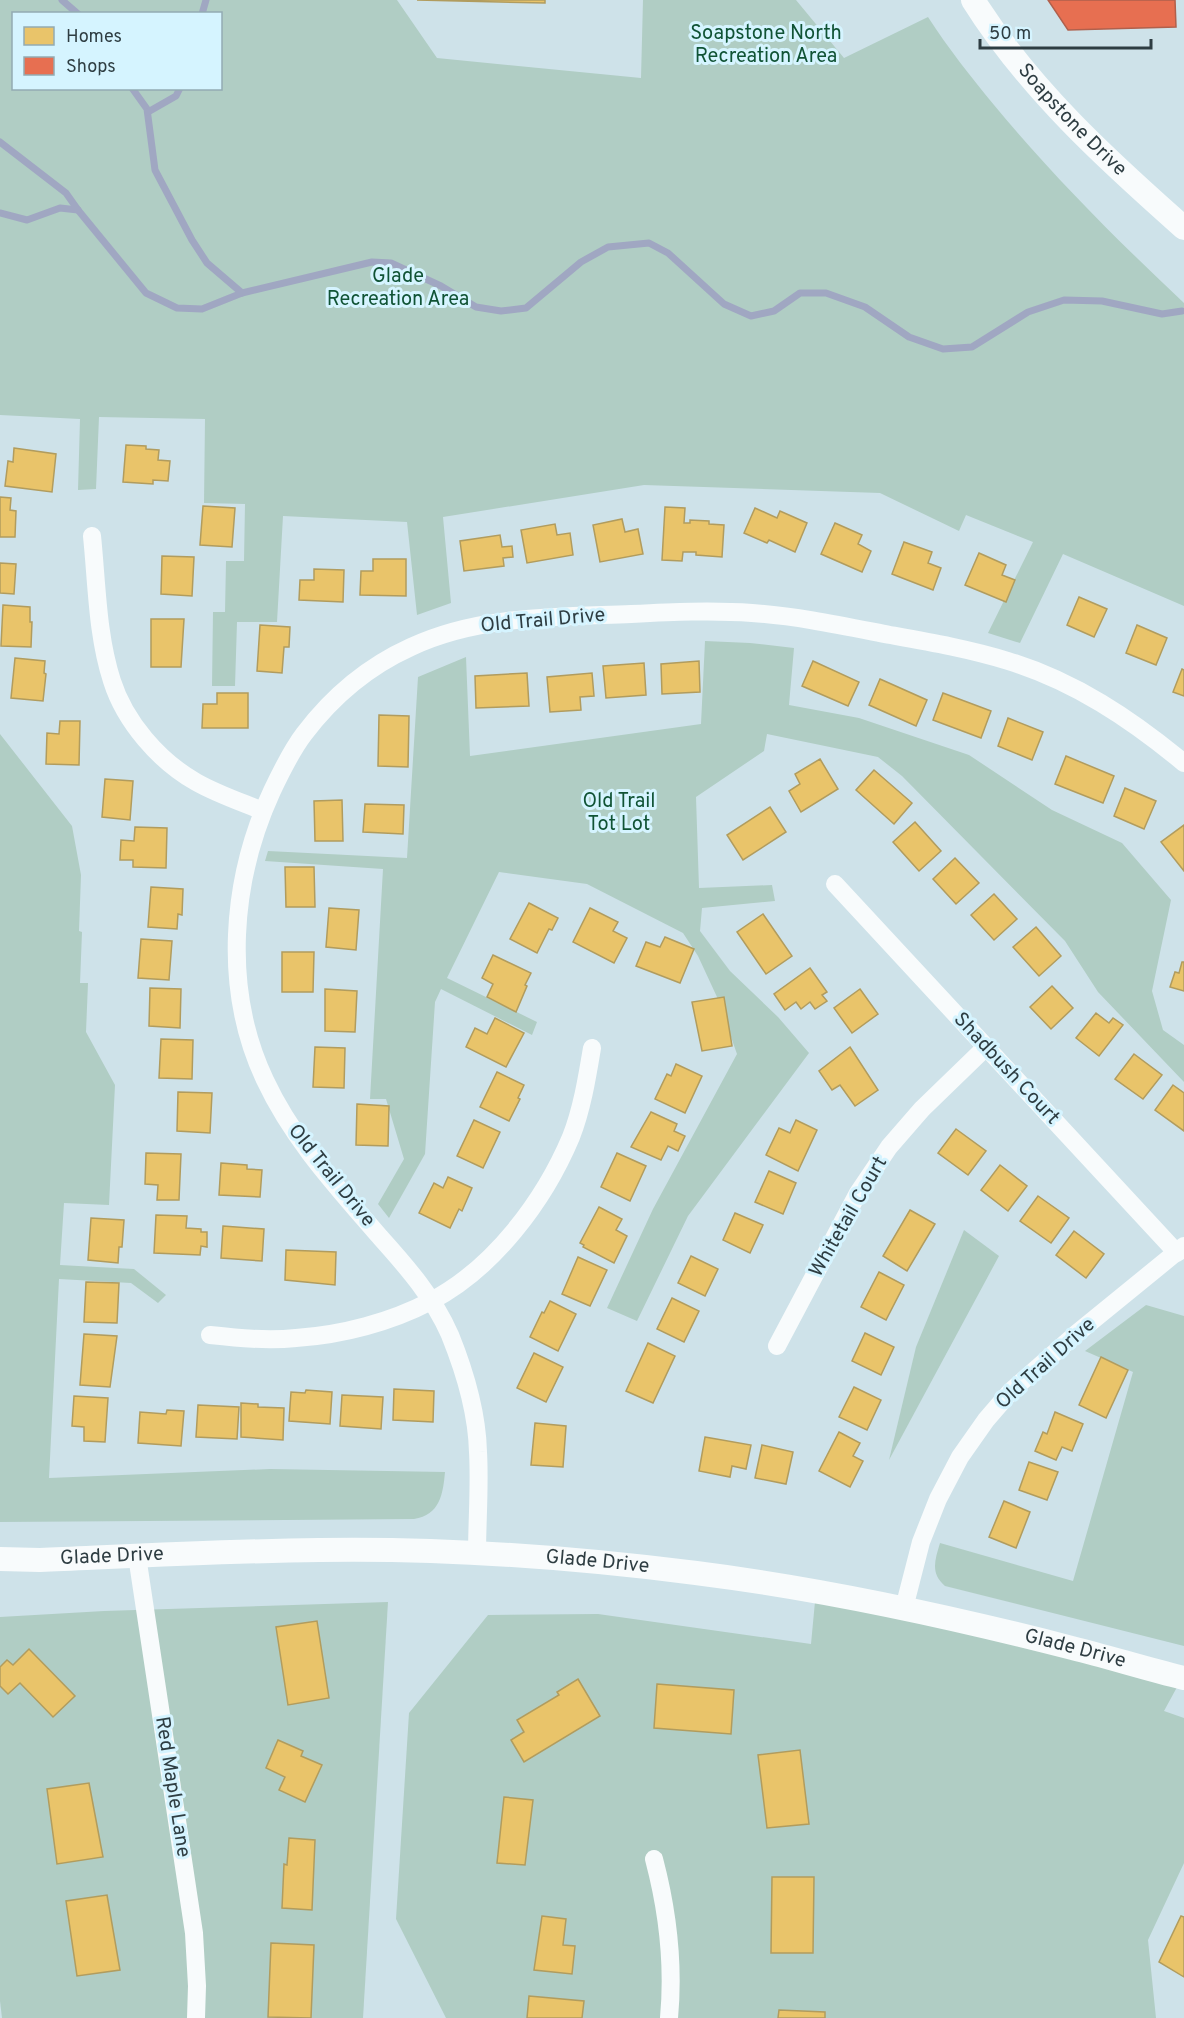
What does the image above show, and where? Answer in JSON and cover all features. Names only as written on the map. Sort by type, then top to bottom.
[{"type":"street","name":"Soapstone Drive","points":[[973,0],[1000,39],[1047,97],[1097,149],[1184,228]]},
{"type":"street","points":[[92,536],[102,639],[112,683],[126,711],[146,739],[168,762],[216,792],[263,811]]},
{"type":"street","name":"Old Trail Drive","points":[[477,1555],[478,1452],[473,1410],[463,1370],[448,1331],[432,1300],[309,1154],[285,1119],[267,1085],[249,1038],[240,992],[237,950],[239,903],[248,854],[263,811],[279,776],[302,736],[336,698],[362,676],[412,646],[465,629],[511,620],[552,617],[693,611],[749,612],[803,618],[959,648],[1010,661],[1074,688],[1100,702],[1143,729],[1184,763]]},
{"type":"street","name":"Shadbush Court","points":[[835,884],[986,1047],[1181,1249]]},
{"type":"street","name":"Whitetail Court","points":[[777,1346],[858,1192],[889,1147],[922,1108],[986,1047]]},
{"type":"street","points":[[210,1335],[251,1339],[295,1339],[341,1332],[381,1322],[432,1300],[466,1277],[501,1245],[529,1213],[552,1178],[575,1124],[585,1090],[592,1048]]},
{"type":"street","name":"Old Trail Drive","points":[[904,1608],[921,1542],[938,1499],[960,1457],[986,1419],[1011,1391],[1076,1334],[1181,1249]]},
{"type":"street","name":"Glade Drive","points":[[0,1559],[40,1560],[320,1550],[578,1560],[697,1573],[816,1591],[904,1608],[1073,1648],[1184,1678]]},
{"type":"street","name":"Red Maple Lane","points":[[137,1556],[194,1932],[196,2018]]},
{"type":"street","points":[[654,1860],[663,1894],[670,1945],[669,2018]]},
{"type":"green space","name":"Glade Recreation Area","points":[[0,0],[397,0],[437,58],[641,78],[643,0],[796,0],[844,58],[928,17],[977,84],[1039,157],[1184,303],[1184,606],[1063,554],[1020,643],[988,633],[1033,542],[966,515],[959,531],[880,493],[644,485],[443,517],[451,603],[417,615],[407,522],[283,516],[277,622],[237,622],[235,686],[212,686],[213,612],[225,612],[226,561],[244,561],[245,504],[204,503],[205,419],[99,417],[96,489],[78,490],[80,419],[0,415]]},
{"type":"green space","name":"Old Trail Tot Lot","points":[[705,641],[794,648],[789,705],[859,718],[969,755],[1052,810],[1122,843],[1171,900],[1152,991],[1163,1030],[1184,1045],[1184,1082],[1098,992],[1065,941],[902,776],[878,757],[767,734],[764,751],[696,797],[699,888],[772,885],[775,901],[702,908],[700,931],[730,971],[778,1017],[809,1053],[688,1216],[637,1321],[607,1308],[653,1209],[737,1054],[717,997],[698,956],[683,933],[587,884],[499,872],[447,978],[537,1022],[532,1035],[441,989],[435,1002],[425,1154],[389,1218],[378,1204],[404,1159],[386,1099],[370,1099],[383,869],[265,861],[268,851],[407,858],[418,677],[466,657],[470,756],[701,724]]},
{"type":"green space","points":[[0,734],[72,826],[81,875],[80,983],[88,983],[86,1032],[115,1085],[109,1205],[64,1203],[60,1265],[134,1269],[166,1295],[158,1303],[131,1283],[59,1279],[49,1478],[270,1469],[445,1472],[439,1502],[430,1513],[423,1517],[414,1519],[0,1522]]},
{"type":"green space","points":[[964,1230],[999,1256],[889,1460],[916,1347]]},
{"type":"green space","points":[[1146,1305],[1184,1316],[1184,1646],[945,1586],[937,1576],[935,1566],[940,1543],[1073,1581],[1133,1372],[1085,1351]]},
{"type":"green space","points":[[816,1591],[1182,1678],[1164,1711],[1184,1718],[1184,1863],[1148,1940],[1156,2018],[446,2018],[396,1919],[409,1713],[488,1615],[598,1614],[811,1644]]},
{"type":"green space","points":[[388,1602],[363,2018],[2,2018],[0,2001],[0,1617],[104,1611]]},
{"type":"building: Homes","points":[[417,0],[545,0],[545,3]]},
{"type":"building: Homes","points":[[126,445],[146,446],[146,449],[159,450],[158,460],[170,461],[168,481],[153,480],[153,484],[123,482]]},
{"type":"building: Homes","points":[[14,448],[56,454],[52,492],[5,486],[8,461],[13,462]]},
{"type":"building: Homes","points":[[0,497],[11,498],[10,510],[16,511],[15,537],[0,537]]},
{"type":"building: Homes","points":[[203,506],[235,508],[232,547],[200,545]]},
{"type":"building: Homes","points":[[665,507],[685,508],[684,523],[690,523],[690,520],[724,525],[722,557],[683,552],[682,561],[662,560]]},
{"type":"building: Homes","points":[[755,508],[777,518],[780,511],[807,523],[795,552],[769,540],[767,543],[744,533]]},
{"type":"building: Homes","points":[[622,519],[625,532],[638,529],[643,554],[600,562],[593,525]]},
{"type":"building: Homes","points":[[835,523],[862,535],[858,544],[871,551],[862,572],[821,554]]},
{"type":"building: Homes","points":[[555,524],[557,535],[570,533],[573,555],[527,563],[521,530]]},
{"type":"building: Homes","points":[[500,535],[502,547],[512,546],[513,557],[503,558],[504,566],[464,571],[460,541]]},
{"type":"building: Homes","points":[[904,542],[932,552],[928,563],[941,568],[933,590],[892,574]]},
{"type":"building: Homes","points":[[979,553],[1006,565],[1002,575],[1015,580],[1006,602],[965,585]]},
{"type":"building: Homes","points":[[162,556],[194,557],[192,596],[161,594]]},
{"type":"building: Homes","points":[[373,559],[406,559],[406,596],[360,595],[361,571],[373,571]]},
{"type":"building: Homes","points":[[0,563],[16,564],[14,594],[0,593]]},
{"type":"building: Homes","points":[[314,569],[344,570],[343,602],[299,600],[300,580],[314,580]]},
{"type":"building: Homes","points":[[1079,597],[1107,609],[1094,637],[1067,625]]},
{"type":"building: Homes","points":[[3,605],[30,607],[31,647],[1,646]]},
{"type":"building: Homes","points":[[151,619],[184,619],[181,667],[151,667]]},
{"type":"building: Homes","points":[[260,625],[290,627],[289,647],[284,647],[282,673],[257,671]]},
{"type":"building: Homes","points":[[1137,625],[1167,638],[1156,665],[1126,653]]},
{"type":"building: Homes","points":[[15,658],[45,661],[43,701],[11,698]]},
{"type":"building: Homes","points":[[699,661],[700,692],[662,694],[661,664]]},
{"type":"building: Homes","points":[[813,661],[859,682],[848,706],[802,686]]},
{"type":"building: Homes","points":[[644,663],[646,695],[606,698],[603,666]]},
{"type":"building: Homes","points":[[1182,669],[1184,670],[1184,696],[1173,692]]},
{"type":"building: Homes","points":[[527,673],[529,706],[476,708],[475,676]]},
{"type":"building: Homes","points":[[592,673],[594,696],[580,697],[581,710],[550,712],[547,677]]},
{"type":"building: Homes","points":[[880,679],[927,700],[916,726],[869,705]]},
{"type":"building: Homes","points":[[217,693],[248,693],[248,728],[202,728],[203,704],[217,704]]},
{"type":"building: Homes","points":[[943,693],[991,711],[981,738],[933,720]]},
{"type":"building: Homes","points":[[379,715],[409,716],[408,767],[378,766]]},
{"type":"building: Homes","points":[[1008,718],[1043,732],[1032,760],[998,746]]},
{"type":"building: Homes","points":[[60,721],[80,721],[79,765],[46,764],[47,733],[59,734]]},
{"type":"building: Homes","points":[[1066,756],[1114,776],[1103,803],[1055,784]]},
{"type":"building: Homes","points":[[820,759],[838,789],[801,812],[789,791],[800,784],[795,774]]},
{"type":"building: Homes","points":[[874,770],[912,803],[894,824],[856,790]]},
{"type":"building: Homes","points":[[105,779],[133,781],[130,820],[102,817]]},
{"type":"building: Homes","points":[[1125,788],[1156,801],[1144,829],[1114,816]]},
{"type":"building: Homes","points":[[342,800],[343,841],[315,841],[314,801]]},
{"type":"building: Homes","points":[[365,804],[404,805],[403,834],[363,832]]},
{"type":"building: Homes","points":[[770,807],[786,832],[743,860],[727,835]]},
{"type":"building: Homes","points":[[915,822],[941,851],[919,871],[893,842]]},
{"type":"building: Homes","points":[[1184,825],[1184,871],[1161,842]]},
{"type":"building: Homes","points":[[135,827],[167,828],[166,868],[133,867],[133,860],[120,860],[121,840],[134,841]]},
{"type":"building: Homes","points":[[955,858],[979,883],[956,904],[933,879]]},
{"type":"building: Homes","points":[[285,867],[314,867],[315,907],[286,907]]},
{"type":"building: Homes","points":[[151,887],[183,889],[182,915],[178,914],[177,929],[148,927]]},
{"type":"building: Homes","points":[[994,894],[1017,919],[994,940],[971,915]]},
{"type":"building: Homes","points":[[529,903],[558,918],[552,930],[549,929],[537,953],[510,939]]},
{"type":"building: Homes","points":[[329,908],[359,910],[356,950],[326,947]]},
{"type":"building: Homes","points":[[590,908],[618,922],[613,931],[627,938],[614,963],[573,942]]},
{"type":"building: Homes","points":[[763,914],[792,956],[766,974],[737,932]]},
{"type":"building: Homes","points":[[1036,927],[1061,956],[1039,976],[1013,947]]},
{"type":"building: Homes","points":[[665,937],[694,949],[680,983],[636,966],[646,942],[660,947]]},
{"type":"building: Homes","points":[[141,939],[172,941],[169,980],[138,978]]},
{"type":"building: Homes","points":[[282,952],[314,952],[313,992],[282,992]]},
{"type":"building: Homes","points":[[493,955],[531,973],[516,1012],[487,997],[493,984],[482,978]]},
{"type":"building: Homes","points":[[1182,962],[1184,962],[1184,991],[1170,987],[1175,972],[1179,973]]},
{"type":"building: Homes","points":[[810,968],[827,992],[822,995],[827,1001],[815,1009],[810,1002],[801,1009],[796,1002],[785,1010],[774,994]]},
{"type":"building: Homes","points":[[1052,986],[1073,1008],[1051,1029],[1030,1007]]},
{"type":"building: Homes","points":[[150,988],[181,989],[180,1028],[149,1026]]},
{"type":"building: Homes","points":[[325,989],[357,991],[355,1032],[325,1031]]},
{"type":"building: Homes","points":[[860,989],[878,1014],[852,1033],[834,1008]]},
{"type":"building: Homes","points":[[724,997],[732,1046],[702,1051],[692,1002]]},
{"type":"building: Homes","points":[[1096,1013],[1109,1023],[1113,1018],[1123,1025],[1099,1056],[1076,1038]]},
{"type":"building: Homes","points":[[495,1018],[524,1033],[506,1067],[466,1047],[475,1028],[487,1034]]},
{"type":"building: Homes","points":[[161,1039],[193,1040],[192,1079],[159,1078]]},
{"type":"building: Homes","points":[[315,1047],[345,1048],[344,1088],[313,1087]]},
{"type":"building: Homes","points":[[850,1047],[878,1090],[855,1106],[840,1085],[832,1090],[819,1071]]},
{"type":"building: Homes","points":[[1134,1054],[1162,1075],[1143,1099],[1115,1079]]},
{"type":"building: Homes","points":[[676,1064],[702,1076],[685,1113],[655,1099],[667,1074],[671,1076]]},
{"type":"building: Homes","points":[[497,1072],[524,1085],[509,1121],[480,1107]]},
{"type":"building: Homes","points":[[1173,1085],[1184,1093],[1184,1131],[1155,1110]]},
{"type":"building: Homes","points":[[178,1092],[212,1093],[210,1133],[177,1131]]},
{"type":"building: Homes","points":[[357,1104],[389,1106],[388,1146],[356,1145]]},
{"type":"building: Homes","points":[[651,1112],[677,1124],[674,1131],[685,1136],[678,1151],[668,1146],[661,1160],[631,1147]]},
{"type":"building: Homes","points":[[474,1120],[500,1132],[483,1168],[457,1156]]},
{"type":"building: Homes","points":[[796,1120],[817,1130],[798,1171],[766,1155],[779,1128],[790,1133]]},
{"type":"building: Homes","points":[[956,1129],[986,1151],[968,1175],[938,1153]]},
{"type":"building: Homes","points":[[146,1153],[181,1154],[179,1200],[157,1200],[158,1185],[145,1184]]},
{"type":"building: Homes","points":[[617,1153],[646,1166],[630,1201],[601,1187]]},
{"type":"building: Homes","points":[[221,1163],[247,1165],[247,1169],[262,1170],[260,1197],[219,1195]]},
{"type":"building: Homes","points":[[1000,1165],[1027,1186],[1008,1211],[981,1190]]},
{"type":"building: Homes","points":[[769,1171],[796,1183],[783,1214],[755,1202]]},
{"type":"building: Homes","points":[[448,1177],[472,1188],[462,1211],[459,1209],[450,1228],[419,1213],[434,1183],[443,1188]]},
{"type":"building: Homes","points":[[1038,1196],[1069,1218],[1051,1243],[1020,1221]]},
{"type":"building: Homes","points":[[599,1207],[622,1219],[616,1230],[627,1236],[614,1263],[583,1247],[584,1245],[580,1243]]},
{"type":"building: Homes","points":[[910,1210],[935,1224],[907,1271],[883,1256]]},
{"type":"building: Homes","points":[[735,1213],[763,1225],[750,1253],[723,1240]]},
{"type":"building: Homes","points":[[156,1215],[187,1216],[186,1228],[201,1229],[201,1232],[207,1232],[207,1247],[201,1246],[200,1255],[154,1253]]},
{"type":"building: Homes","points":[[91,1218],[124,1220],[118,1263],[88,1260]]},
{"type":"building: Homes","points":[[223,1226],[264,1229],[262,1261],[221,1258]]},
{"type":"building: Homes","points":[[1074,1231],[1104,1254],[1086,1278],[1056,1255]]},
{"type":"building: Homes","points":[[286,1250],[336,1252],[335,1285],[285,1280]]},
{"type":"building: Homes","points":[[691,1256],[718,1269],[705,1296],[678,1283]]},
{"type":"building: Homes","points":[[578,1257],[607,1270],[590,1306],[562,1294]]},
{"type":"building: Homes","points":[[879,1272],[904,1285],[886,1320],[861,1307]]},
{"type":"building: Homes","points":[[86,1282],[119,1283],[117,1323],[84,1322]]},
{"type":"building: Homes","points":[[672,1298],[699,1311],[684,1342],[657,1329]]},
{"type":"building: Homes","points":[[550,1301],[576,1314],[558,1351],[530,1337]]},
{"type":"building: Homes","points":[[865,1333],[894,1347],[881,1375],[852,1361]]},
{"type":"building: Homes","points":[[84,1334],[117,1336],[110,1387],[80,1385]]},
{"type":"building: Homes","points":[[648,1343],[675,1356],[653,1403],[626,1391]]},
{"type":"building: Homes","points":[[534,1353],[563,1367],[546,1402],[517,1388]]},
{"type":"building: Homes","points":[[1101,1357],[1128,1370],[1106,1418],[1079,1405]]},
{"type":"building: Homes","points":[[854,1387],[881,1400],[867,1430],[839,1417]]},
{"type":"building: Homes","points":[[394,1389],[434,1391],[433,1422],[393,1420]]},
{"type":"building: Homes","points":[[306,1390],[332,1392],[330,1424],[289,1421],[291,1392],[305,1393]]},
{"type":"building: Homes","points":[[342,1395],[383,1397],[381,1429],[340,1426]]},
{"type":"building: Homes","points":[[74,1396],[108,1398],[105,1442],[84,1441],[84,1427],[72,1426]]},
{"type":"building: Homes","points":[[241,1403],[258,1404],[258,1407],[284,1408],[283,1440],[241,1437]]},
{"type":"building: Homes","points":[[198,1405],[239,1407],[237,1439],[196,1437]]},
{"type":"building: Homes","points":[[167,1410],[184,1411],[181,1446],[138,1443],[140,1412],[166,1414]]},
{"type":"building: Homes","points":[[1055,1412],[1083,1424],[1072,1451],[1062,1447],[1056,1460],[1035,1451],[1043,1432],[1047,1434]]},
{"type":"building: Homes","points":[[535,1423],[566,1426],[563,1467],[531,1465]]},
{"type":"building: Homes","points":[[839,1432],[860,1443],[853,1456],[863,1461],[850,1487],[819,1471]]},
{"type":"building: Homes","points":[[705,1437],[751,1445],[746,1469],[732,1466],[730,1477],[699,1471]]},
{"type":"building: Homes","points":[[762,1445],[793,1452],[786,1484],[755,1478]]},
{"type":"building: Homes","points":[[1029,1462],[1058,1472],[1047,1500],[1019,1490]]},
{"type":"building: Homes","points":[[1004,1501],[1030,1512],[1016,1548],[989,1537]]},
{"type":"building: Homes","points":[[317,1621],[329,1698],[288,1705],[276,1627]]},
{"type":"building: Homes","points":[[29,1649],[75,1696],[53,1717],[20,1683],[8,1694],[0,1686],[0,1667],[7,1660],[13,1665]]},
{"type":"building: Homes","points":[[578,1679],[600,1716],[524,1762],[511,1740],[524,1732],[517,1720],[559,1695],[557,1692]]},
{"type":"building: Homes","points":[[657,1684],[734,1690],[731,1734],[654,1728]]},
{"type":"building: Homes","points":[[278,1740],[303,1751],[301,1756],[322,1765],[305,1802],[279,1790],[285,1777],[266,1768]]},
{"type":"building: Homes","points":[[800,1750],[809,1824],[767,1828],[758,1755]]},
{"type":"building: Homes","points":[[89,1783],[103,1857],[57,1864],[47,1789]]},
{"type":"building: Homes","points":[[504,1797],[533,1800],[525,1865],[497,1863]]},
{"type":"building: Homes","points":[[289,1838],[315,1840],[312,1910],[282,1908],[284,1864],[287,1865]]},
{"type":"building: Homes","points":[[772,1877],[814,1877],[813,1953],[771,1953]]},
{"type":"building: Homes","points":[[107,1895],[120,1970],[77,1976],[66,1901]]},
{"type":"building: Homes","points":[[542,1916],[566,1919],[563,1945],[575,1946],[572,1974],[534,1970]]},
{"type":"building: Homes","points":[[1181,1916],[1184,1917],[1184,1977],[1159,1962]]},
{"type":"building: Homes","points":[[271,1943],[314,1945],[311,2018],[268,2017]]},
{"type":"building: Homes","points":[[529,1996],[584,2001],[582,2018],[527,2018]]},
{"type":"building: Homes","points":[[779,2010],[825,2012],[825,2018],[778,2018]]},
{"type":"building: Shops","points":[[1048,0],[1175,0],[1176,27],[1068,30]]},
{"type":"waterway","points":[[62,0],[76,12]]},
{"type":"waterway","points":[[203,12],[206,0]]},
{"type":"waterway","points":[[133,90],[147,109],[155,170],[192,240],[207,263],[242,293]]},
{"type":"waterway","points":[[148,112],[176,96],[179,90]]},
{"type":"waterway","points":[[0,142],[66,193],[146,293],[177,308],[202,309],[242,293],[372,262],[391,263],[441,286],[476,307],[501,311],[526,308],[581,262],[608,247],[649,243],[668,253],[724,304],[751,316],[774,311],[800,293],[826,293],[865,307],[909,337],[943,349],[972,347],[1028,312],[1064,300],[1102,301],[1162,314],[1182,311]]},
{"type":"waterway","points":[[0,213],[27,220],[60,208],[78,210]]},
{"type":"park label","name":"Soapstone North Recreation Area","points":[[766,46]]}]
